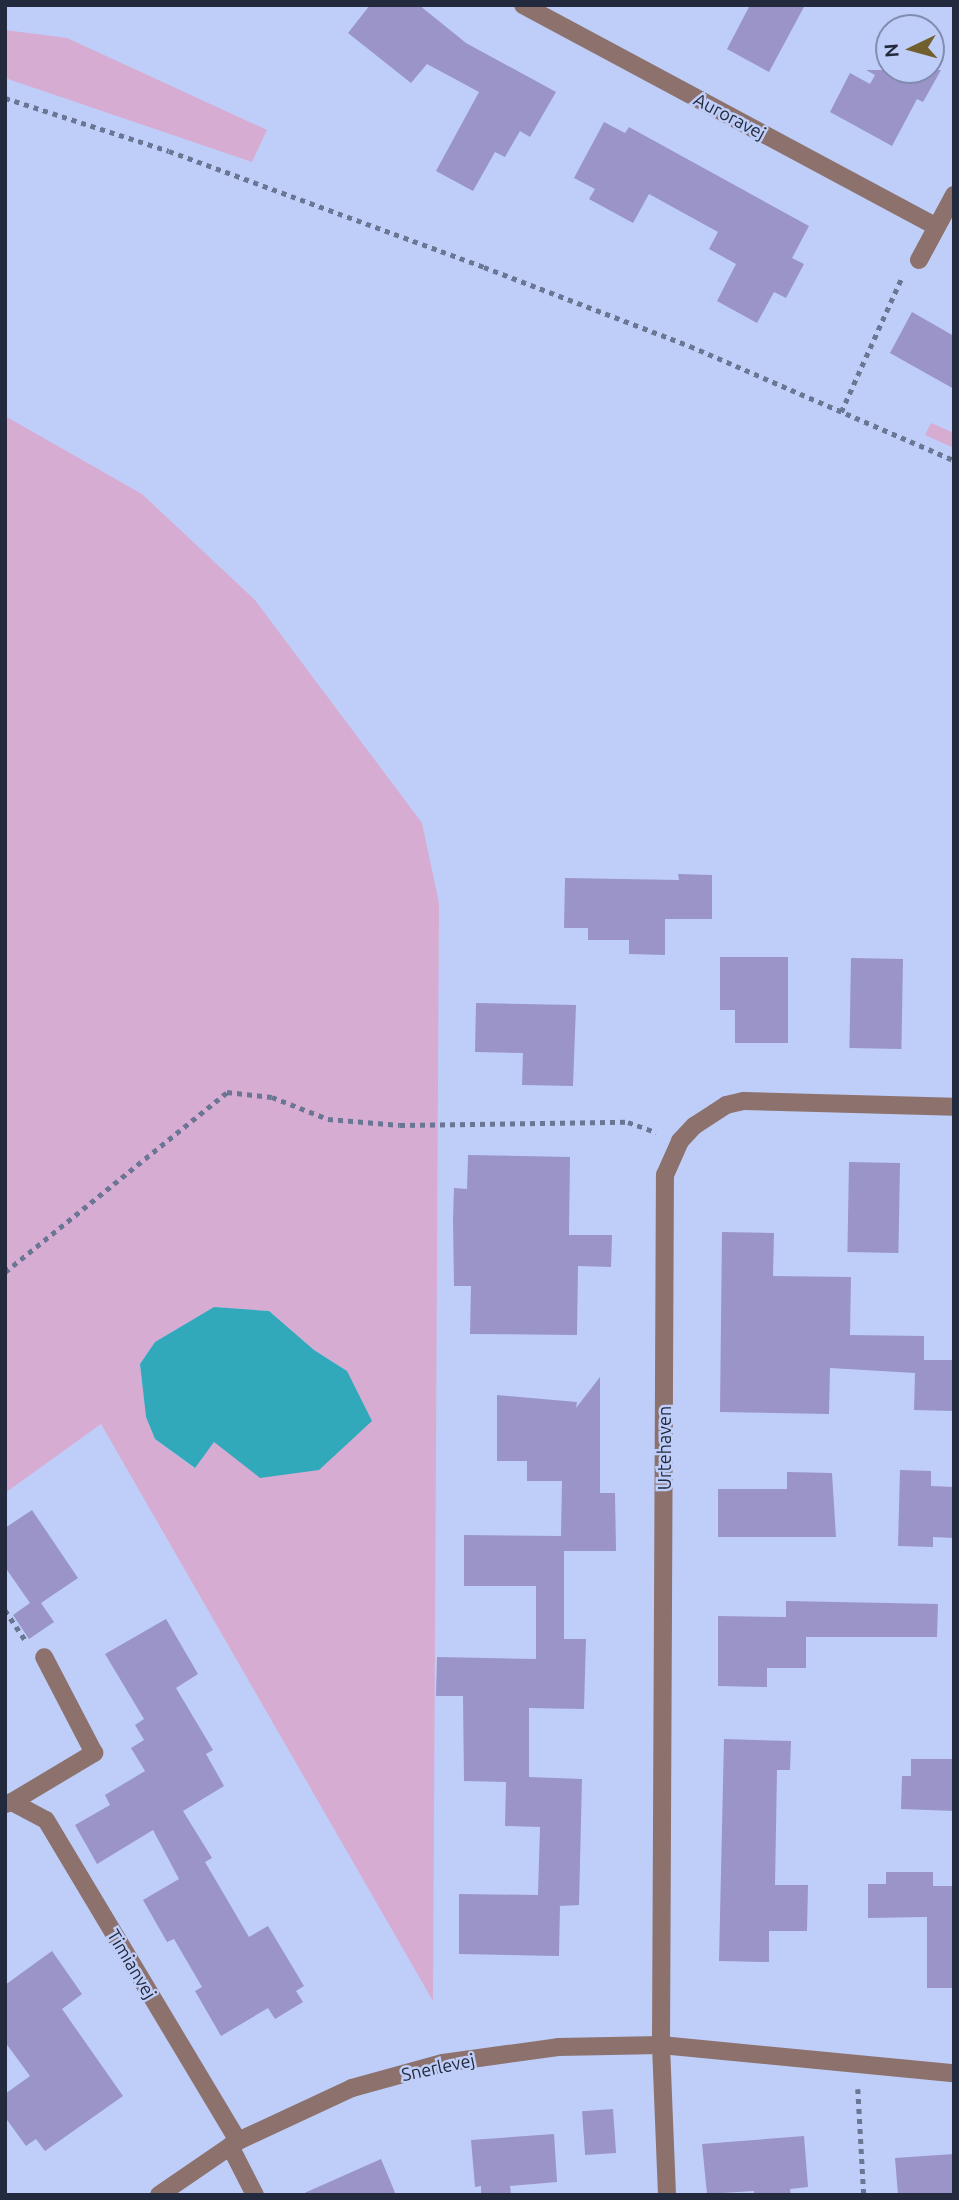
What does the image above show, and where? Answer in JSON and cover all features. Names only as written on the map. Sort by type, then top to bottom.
[{"type":"street","name":"Auroravej","points":[[523,5],[936,226]]},
{"type":"street","points":[[919,260],[954,195]]},
{"type":"street","name":"Urtehaven","points":[[661,2045],[665,1175],[680,1141],[710,1114],[744,1101],[954,1107]]},
{"type":"street","name":"Timianvej","points":[[9,1803],[94,1753],[44,1657]]},
{"type":"street","name":"Timianvej","points":[[9,1803],[46,1820],[234,2143]]},
{"type":"street","points":[[661,2045],[667,2195]]},
{"type":"street","name":"Snerlevej","points":[[159,2195],[234,2143],[352,2088],[443,2063],[558,2047],[661,2045],[954,2073]]},
{"type":"street","points":[[234,2143],[256,2195]]},
{"type":"path","points":[[5,98],[169,150],[484,267],[690,346],[954,460]]},
{"type":"path","points":[[841,412],[898,283],[919,260]]},
{"type":"path","points":[[5,1272],[226,1093],[272,1097],[328,1119],[400,1125],[628,1122],[680,1141]]},
{"type":"path","points":[[5,1610],[28,1645],[44,1657]]},
{"type":"path","points":[[856,2064],[864,2195]]},
{"type":"shaded area","points":[[5,30],[67,38],[267,130],[252,162],[5,78]]},
{"type":"shaded area","points":[[5,416],[142,494],[255,600],[422,823],[439,903],[433,2001],[101,1424],[5,1493]],"holes":[[[214,1307],[269,1311],[314,1350],[347,1371],[214,1442],[194,1468],[155,1439],[146,1417],[140,1364],[155,1342]]]},
{"type":"shaded area","points":[[931,423],[954,433],[954,448],[925,435]]},
{"type":"shaded area","points":[[214,1307],[269,1311],[314,1350],[347,1371],[372,1421],[319,1470],[260,1478],[214,1442],[195,1468],[155,1439],[146,1417],[140,1364],[155,1342]]},
{"type":"building","points":[[370,5],[419,5],[466,43],[556,92],[530,137],[520,131],[505,157],[495,152],[473,191],[436,171],[479,92],[427,64],[411,83],[348,33]]},
{"type":"building","points":[[750,5],[805,5],[769,72],[727,49]]},
{"type":"building","points":[[850,73],[870,84],[875,75],[875,84],[933,84],[923,102],[917,99],[892,146],[830,112]]},
{"type":"building","points":[[604,122],[625,133],[629,127],[809,226],[792,258],[804,264],[786,298],[774,292],[757,323],[717,301],[736,264],[709,249],[718,232],[649,194],[633,223],[589,199],[595,189],[574,178]]},
{"type":"building","points":[[912,312],[954,336],[954,389],[890,353]]},
{"type":"building","points":[[678,874],[712,875],[712,919],[665,919],[665,955],[629,954],[629,940],[588,940],[588,928],[564,928],[565,878],[679,880]]},
{"type":"building","points":[[720,957],[788,957],[788,1043],[735,1043],[735,1010],[720,1010]]},
{"type":"building","points":[[851,958],[903,959],[901,1049],[849,1048]]},
{"type":"building","points":[[476,1003],[576,1005],[573,1086],[522,1085],[523,1053],[475,1052]]},
{"type":"building","points":[[468,1155],[570,1157],[569,1235],[612,1235],[611,1267],[578,1266],[577,1335],[470,1334],[471,1286],[454,1286],[453,1219],[454,1188],[467,1189]]},
{"type":"building","points":[[849,1162],[900,1163],[898,1253],[847,1252]]},
{"type":"building","points":[[722,1232],[774,1233],[773,1276],[851,1277],[850,1335],[924,1336],[924,1360],[954,1360],[954,1411],[914,1410],[915,1373],[830,1368],[829,1414],[720,1412]]},
{"type":"building","points":[[600,1377],[600,1493],[615,1493],[616,1551],[564,1551],[564,1639],[586,1639],[584,1709],[529,1708],[529,1777],[582,1779],[579,1905],[560,1906],[559,1956],[459,1954],[459,1894],[538,1895],[540,1827],[505,1826],[506,1782],[464,1781],[463,1696],[436,1696],[437,1657],[536,1659],[536,1586],[464,1586],[464,1535],[561,1536],[562,1481],[527,1481],[527,1461],[497,1461],[497,1395],[577,1402],[576,1408]]},
{"type":"building","points":[[900,1470],[931,1471],[931,1486],[954,1487],[954,1538],[933,1537],[933,1547],[898,1546]]},
{"type":"building","points":[[787,1472],[832,1473],[836,1537],[718,1537],[718,1489],[787,1489]]},
{"type":"building","points":[[32,1510],[78,1578],[41,1603],[54,1622],[29,1639],[13,1615],[30,1603],[5,1567],[5,1528]]},
{"type":"building","points":[[786,1601],[938,1604],[937,1637],[806,1637],[806,1668],[767,1668],[767,1687],[718,1686],[718,1616],[786,1617]]},
{"type":"building","points":[[166,1619],[198,1674],[176,1688],[213,1750],[206,1754],[224,1786],[183,1811],[212,1858],[205,1862],[249,1937],[268,1926],[304,1986],[296,1991],[303,2002],[275,2019],[268,2008],[221,2036],[195,1991],[202,1987],[174,1939],[167,1942],[143,1900],[179,1879],[153,1830],[97,1864],[75,1825],[110,1805],[105,1795],[145,1771],[131,1748],[144,1740],[135,1725],[144,1719],[105,1654]]},
{"type":"building","points":[[724,1739],[791,1741],[790,1770],[777,1770],[775,1885],[808,1885],[807,1931],[769,1931],[769,1962],[719,1961]]},
{"type":"building","points":[[911,1759],[954,1759],[954,1811],[901,1809],[902,1776],[911,1776]]},
{"type":"building","points":[[886,1872],[933,1872],[933,1886],[954,1886],[954,1988],[927,1988],[927,1917],[868,1918],[868,1884],[886,1884]]},
{"type":"building","points":[[52,1951],[82,1994],[62,2009],[123,2096],[45,2151],[36,2139],[26,2146],[5,2117],[5,2094],[30,2076],[5,2042],[5,1985]]},
{"type":"building","points":[[613,2109],[616,2153],[585,2155],[582,2111]]},
{"type":"building","points":[[554,2134],[557,2182],[510,2186],[511,2195],[481,2195],[481,2186],[475,2187],[471,2140]]},
{"type":"building","points":[[804,2136],[808,2187],[790,2189],[791,2195],[754,2195],[754,2191],[707,2194],[702,2144]]},
{"type":"building","points":[[954,2154],[954,2195],[898,2195],[895,2158]]},
{"type":"building","points":[[381,2159],[396,2195],[300,2195]]}]
